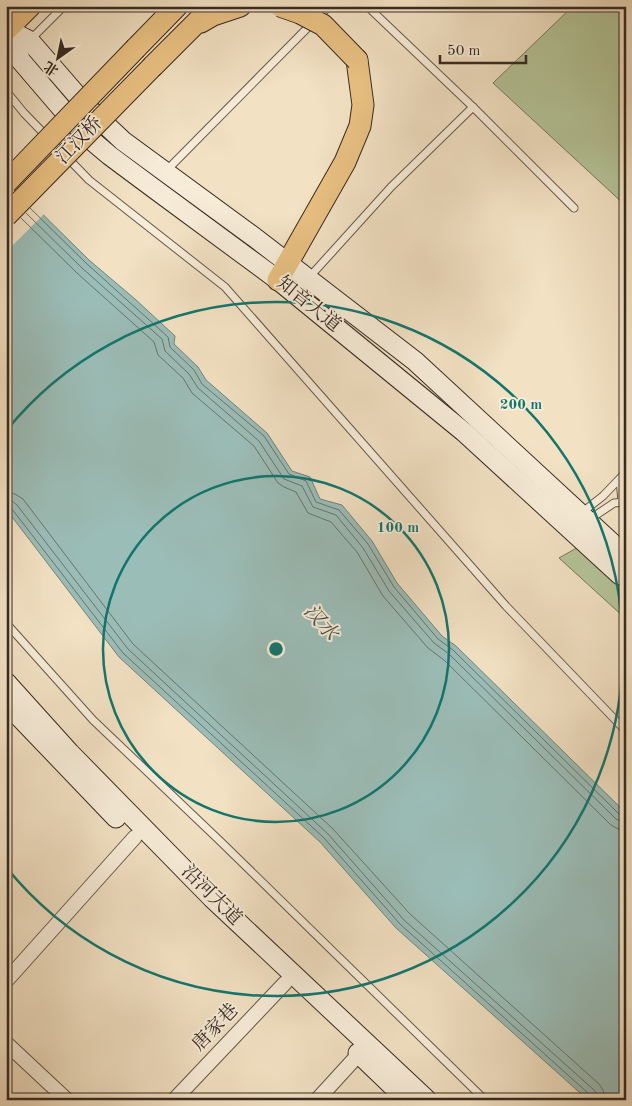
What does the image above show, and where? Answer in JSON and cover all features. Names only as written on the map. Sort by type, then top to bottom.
[{"type":"main road","points":[[7,29],[30,6]]},
{"type":"main road","points":[[194,26],[213,6]]},
{"type":"main road","points":[[194,26],[213,15],[240,6]]},
{"type":"main road","points":[[280,6],[300,13],[323,25],[357,60]]},
{"type":"main road","points":[[282,271],[345,162],[360,126],[363,105],[357,60],[319,6]]},
{"type":"main road","name":"江汉桥","points":[[6,182],[176,7]]},
{"type":"main road","name":"江汉桥","points":[[6,216],[194,26]]},
{"type":"main road","name":"知音大道","points":[[7,29],[30,41],[88,108],[123,141],[164,172],[282,271],[295,294],[577,524],[626,556]]},
{"type":"main road","name":"知音大道","points":[[7,29],[21,61],[75,124],[109,156],[152,187],[282,271],[308,279],[415,362],[577,524],[620,575]]},
{"type":"main road","name":"沿河大道","points":[[6,682],[70,753],[212,898],[427,1100]]},
{"type":"main road","name":"沿河大道","points":[[6,703],[135,838],[407,1100]]},
{"type":"street","points":[[6,981],[135,838]]},
{"type":"street","name":"唐家巷","points":[[174,1100],[285,983]]},
{"type":"street","points":[[6,1043],[67,1100]]},
{"type":"street","points":[[317,1100],[359,1054]]},
{"type":"lane","points":[[30,41],[64,6]]},
{"type":"lane","points":[[164,172],[329,6]]},
{"type":"lane","points":[[367,6],[574,208]]},
{"type":"lane","points":[[6,91],[24,113],[89,180],[225,287],[506,606],[626,731]]},
{"type":"lane","points":[[295,294],[391,187],[473,108]]},
{"type":"lane","points":[[577,524],[626,472]]},
{"type":"lane","points":[[577,524],[614,503],[624,502],[620,478]]},
{"type":"lane","points":[[6,623],[93,720],[219,840],[485,1100]]},
{"type":"green space","points":[[573,6],[626,6],[626,206],[493,83]]},
{"type":"green space","points":[[580,546],[626,575],[626,619],[559,558]]},
{"type":"water","name":"汉水","points":[[6,178],[89,260],[175,336],[174,344],[198,367],[206,380],[267,433],[292,471],[310,477],[320,499],[342,505],[372,541],[397,583],[442,636],[456,646],[626,813],[626,1100],[588,1100],[396,928],[320,842],[119,657],[6,509]]},
{"type":"pier","points":[[6,175],[45,213],[6,252]]}]
